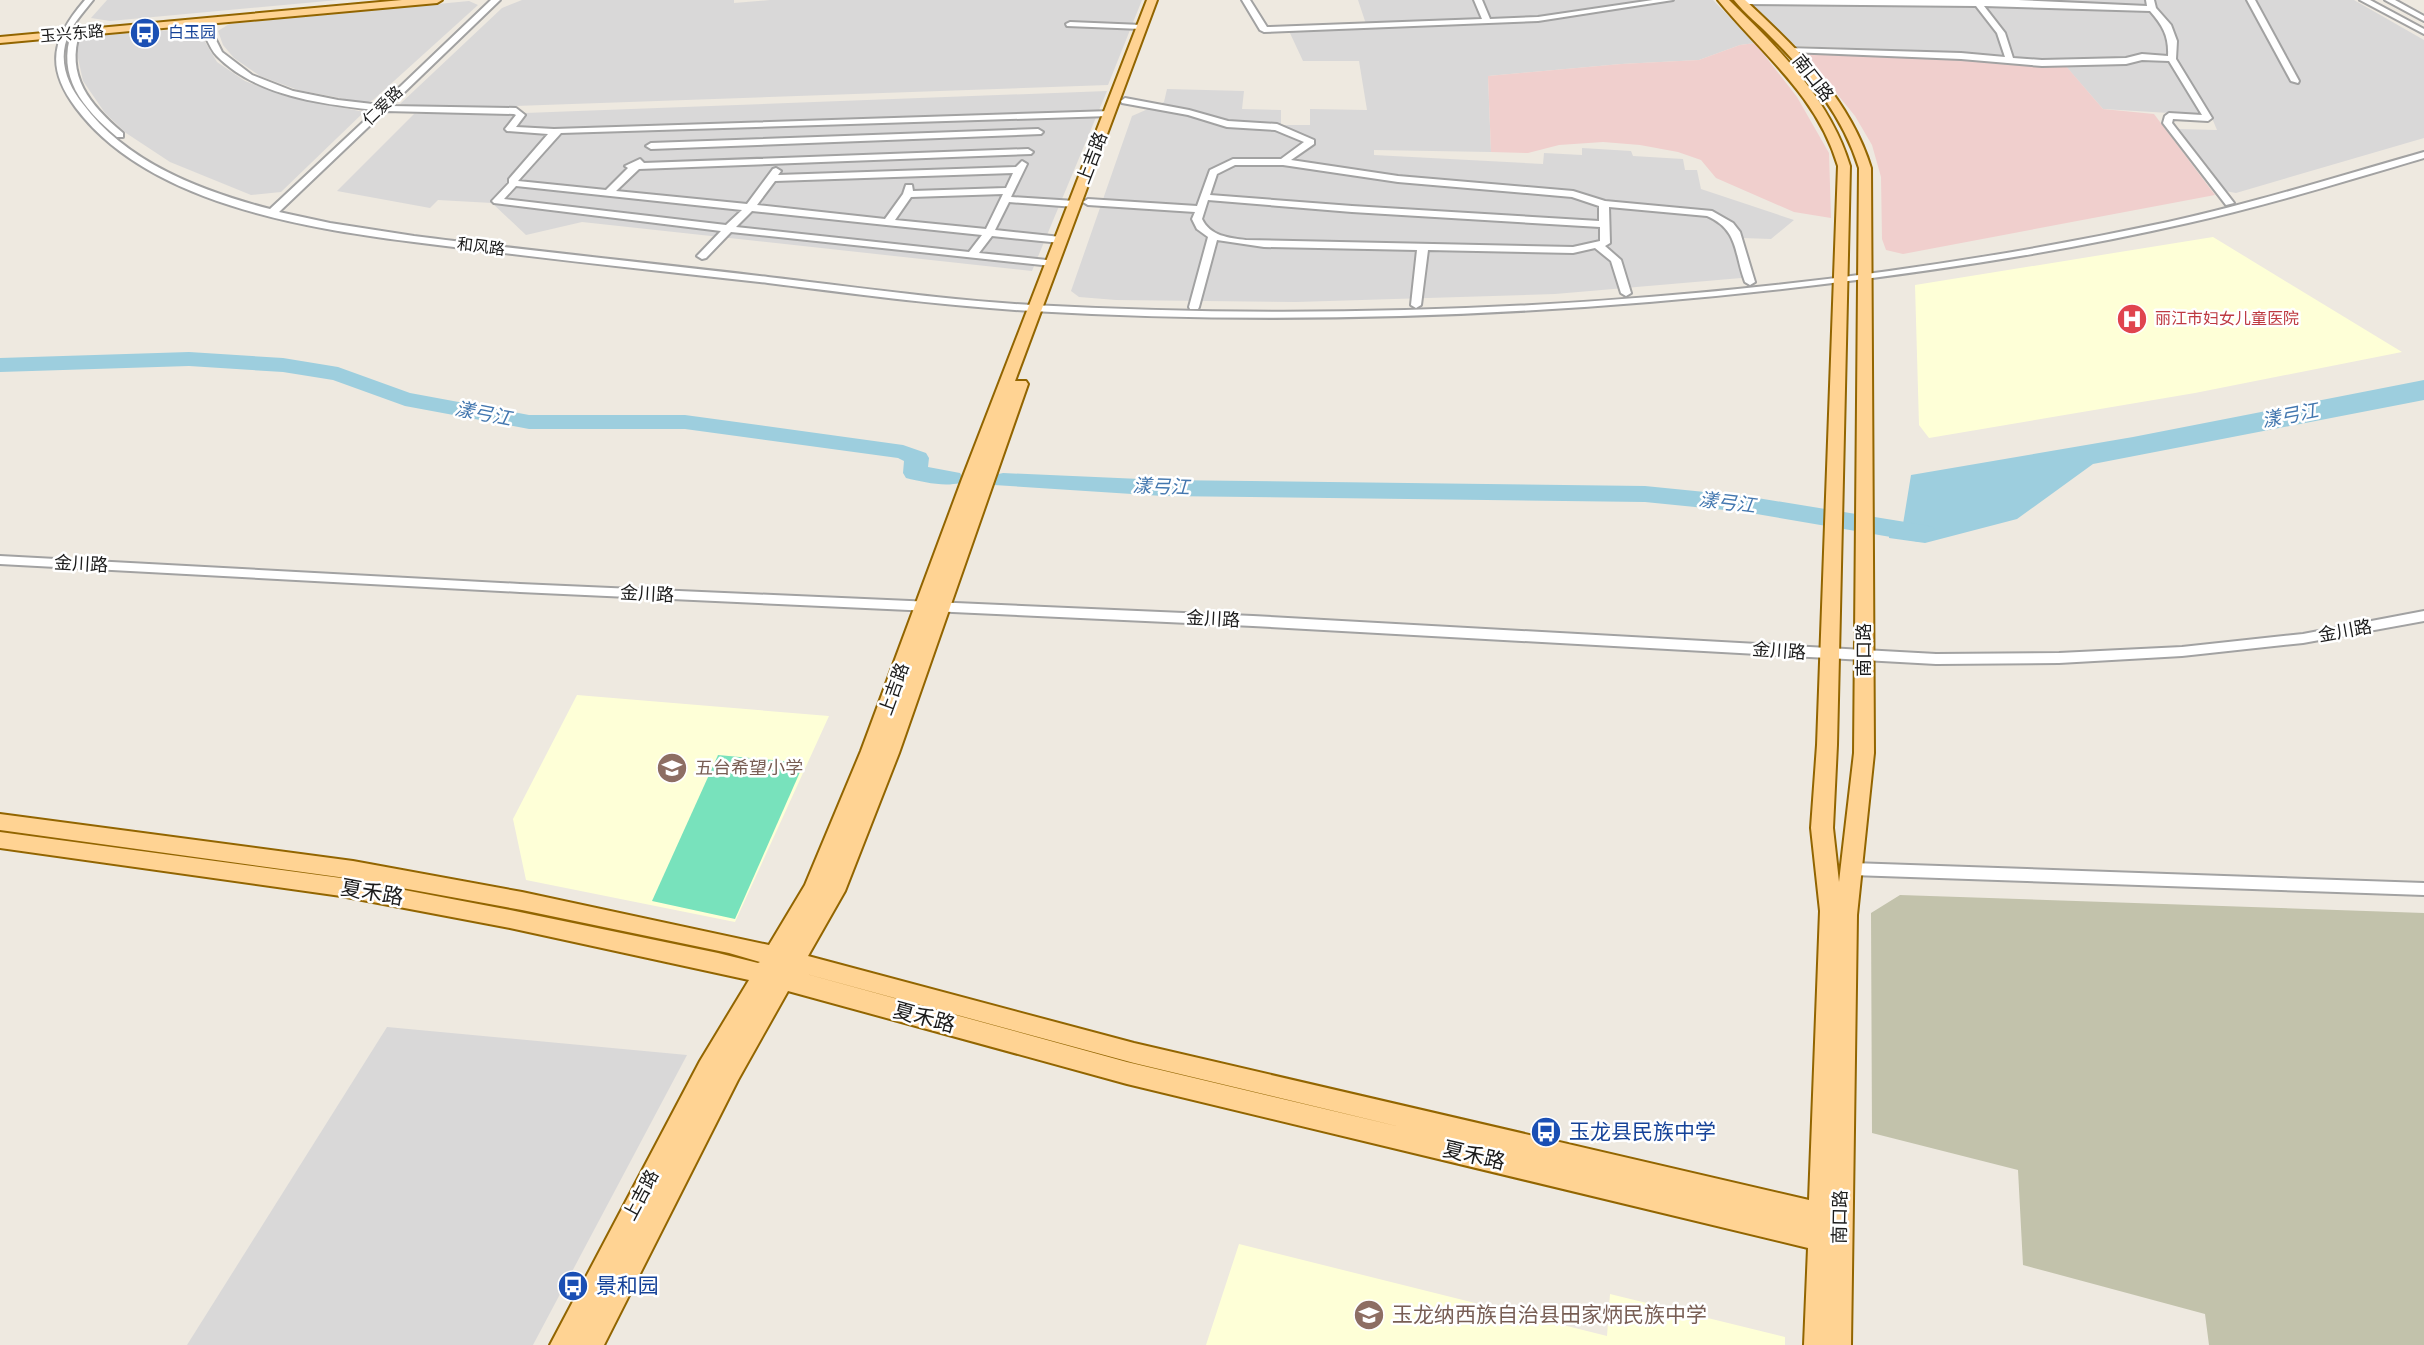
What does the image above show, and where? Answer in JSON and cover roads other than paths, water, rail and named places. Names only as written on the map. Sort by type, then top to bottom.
[{"type":"main road","name":"玉兴东路","points":[[0,40],[382,0]]},
{"type":"main road","name":"玉兴东路","points":[[0,35],[203,22],[437,0]]},
{"type":"main road","name":"上吉路","points":[[1042,304],[1052,263],[1081,203],[1110,113],[1152,0]]},
{"type":"main road","name":"上吉路","points":[[589,1345],[779,968],[816,888],[932,606],[1042,304],[1081,203],[1125,101],[1162,0]]},
{"type":"main road","name":"南口路","points":[[1735,1],[1790,50],[1845,120],[1861,149],[1866,177],[1864,753],[1846,915],[1831,1229],[1818,1345]]},
{"type":"main road","name":"南口路","points":[[1735,1],[1814,105],[1836,139],[1844,174],[1830,654],[1822,828],[1831,911],[1831,1229],[1837,1345]]},
{"type":"main road","name":"夏禾路","points":[[0,822],[250,854],[365,872],[729,944],[779,968],[1127,1073],[1831,1229]]},
{"type":"main road","name":"夏禾路","points":[[0,839],[365,891],[718,962],[779,968]]},
{"type":"main road","name":"上吉路","points":[[564,1345],[671,1137],[779,968]]},
{"type":"street","points":[[71,31],[89,0]]},
{"type":"street","points":[[71,31],[98,0]]},
{"type":"street","name":"仁爱路","points":[[275,210],[496,0]]},
{"type":"street","points":[[1246,0],[1264,30],[1551,18],[1669,0]]},
{"type":"street","points":[[1478,0],[1487,20]]},
{"type":"street","points":[[1614,0],[1641,6]]},
{"type":"street","points":[[2251,0],[2295,81]]},
{"type":"street","points":[[2364,0],[2424,32]]},
{"type":"street","points":[[2389,0],[2424,19]]},
{"type":"street","points":[[1735,1],[2151,5],[2171,33],[2172,59],[2208,118],[2169,116],[2167,123],[2229,203]]},
{"type":"street","points":[[1978,2],[2001,33],[2010,61]]},
{"type":"street","points":[[203,22],[207,37],[216,52],[252,78],[306,96],[381,108],[444,112],[516,111],[521,115],[510,129],[555,132],[658,123],[763,123],[1110,113]]},
{"type":"street","points":[[1070,24],[1142,27]]},
{"type":"street","name":"和风路","points":[[71,31],[58,54],[65,83],[81,112],[99,131],[136,158],[177,180],[338,228],[981,304],[1042,304]]},
{"type":"street","points":[[1790,50],[1870,51],[2042,64],[2126,61],[2142,57],[2172,59]]},
{"type":"street","points":[[1125,101],[1189,113],[1227,124],[1277,127],[1311,142],[1283,162]]},
{"type":"street","points":[[972,255],[989,233],[1048,113]]},
{"type":"street","points":[[608,193],[651,146],[658,123]]},
{"type":"street","points":[[633,166],[658,123]]},
{"type":"street","points":[[751,161],[763,123]]},
{"type":"street","points":[[555,132],[497,201],[727,229],[1052,263]]},
{"type":"street","points":[[651,146],[1038,132]]},
{"type":"street","points":[[1866,272],[2092,233],[2229,203],[2424,147]]},
{"type":"street","points":[[633,166],[1028,152]]},
{"type":"street","points":[[888,222],[908,194],[920,167],[921,154]]},
{"type":"street","points":[[1042,304],[1231,314],[1407,312],[1636,299],[2032,250],[2166,225],[2281,197],[2424,155]]},
{"type":"street","points":[[702,256],[772,178],[779,160]]},
{"type":"street","points":[[1604,204],[1605,243],[1573,250],[1264,244],[1213,235],[1199,226],[1197,219],[1213,172],[1233,162],[1283,162],[1398,179],[1573,194],[1604,204],[1709,213],[1723,218],[1734,227],[1750,282]]},
{"type":"street","points":[[772,178],[1019,170]]},
{"type":"street","points":[[514,183],[1061,240]]},
{"type":"street","points":[[908,194],[1007,195],[1081,203],[1201,209]]},
{"type":"street","points":[[1205,197],[1364,210],[1604,224]]},
{"type":"street","points":[[1194,307],[1213,235]]},
{"type":"street","points":[[1416,305],[1423,246]]},
{"type":"street","points":[[1598,246],[1616,260],[1626,293]]},
{"type":"street","points":[[1042,304],[1194,307],[1416,305],[1626,293],[1841,275]]},
{"type":"street","name":"金川路","points":[[0,560],[520,588],[1253,621],[1864,656],[1990,660],[2139,655],[2298,639],[2424,616]]},
{"type":"street","points":[[1852,869],[2424,889]]},
{"type":"water","points":[[2424,380],[2424,400],[2093,464],[2017,519],[1925,543],[1889,538],[1889,522],[1903,524],[1911,475],[2133,437]]},
{"type":"waterway","name":"漾弓江","points":[[0,365],[189,359],[283,365],[338,374],[405,399],[529,422],[685,422],[903,452],[917,458],[915,473],[951,478]]},
{"type":"waterway","name":"漾弓江","points":[[1003,480],[1163,488],[1645,494],[1745,504],[1924,533]]},
{"type":"place","name":"白玉园","points":[[145,33]]},
{"type":"place","name":"丽江市妇女儿童医院","points":[[2132,319]]},
{"type":"place","name":"五台希望小学","points":[[672,768]]},
{"type":"place","name":"玉龙县民族中学","points":[[1546,1132]]},
{"type":"place","name":"景和园","points":[[573,1286]]},
{"type":"place","name":"玉龙纳西族自治县田家炳民族中学","points":[[1369,1315]]}]
